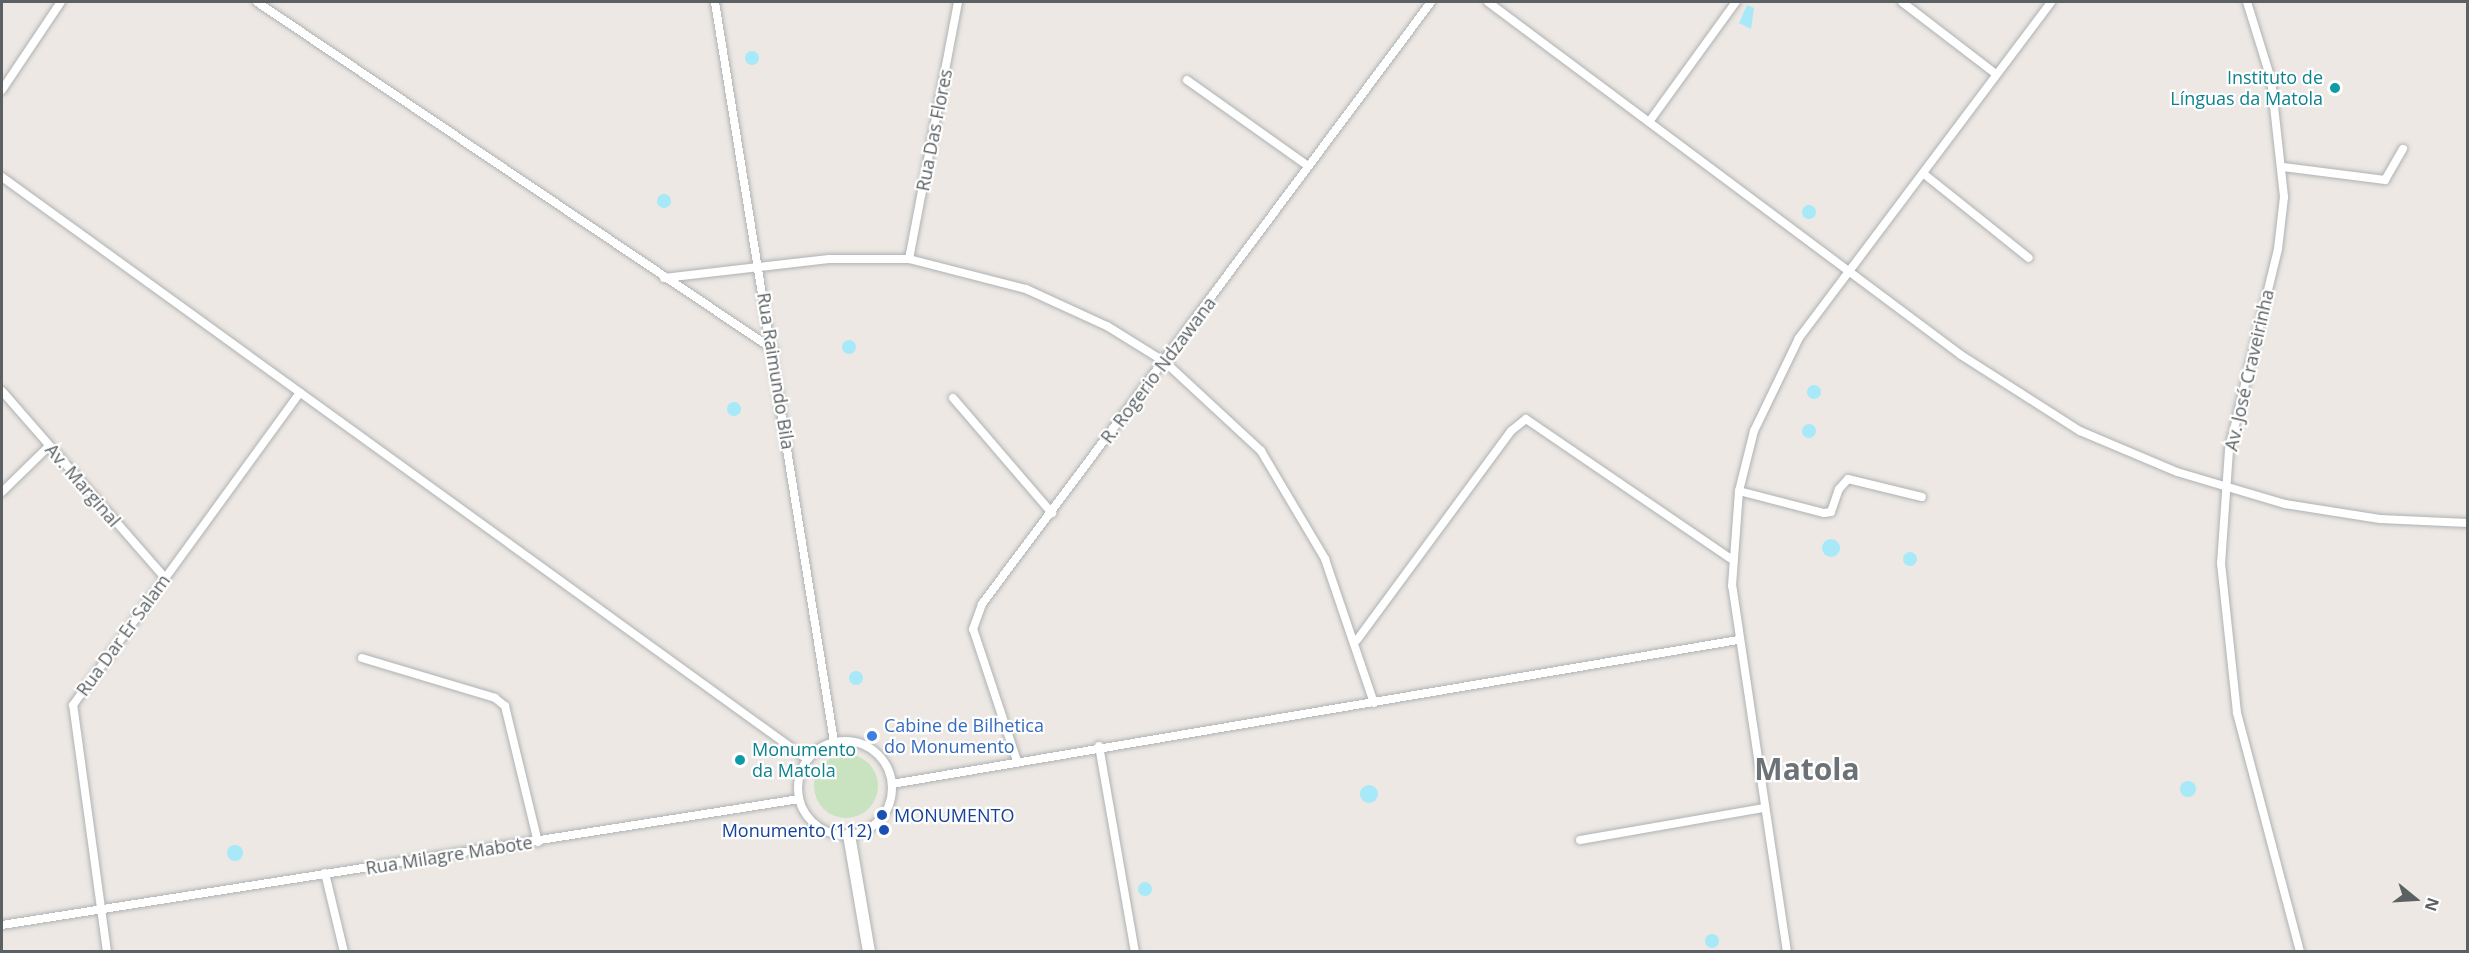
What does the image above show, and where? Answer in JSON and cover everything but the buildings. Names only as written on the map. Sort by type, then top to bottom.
[{"type":"street","points":[[2,90],[61,2]]},
{"type":"street","points":[[257,2],[774,350]]},
{"type":"street","name":"Rua Raimundo Bila","points":[[715,2],[774,350],[834,742]]},
{"type":"street","name":"Rua Das Flores","points":[[909,259],[958,2]]},
{"type":"street","name":"R. Rogerio Ndzawana","points":[[1017,761],[974,619],[1431,2]]},
{"type":"street","points":[[1488,2],[1847,271],[2036,406],[2125,452],[2223,489],[2331,513],[2468,523]]},
{"type":"street","points":[[1649,122],[1736,2]]},
{"type":"street","points":[[1902,2],[1996,74]]},
{"type":"street","points":[[1787,951],[1738,640],[1730,558],[1739,491],[1771,390],[1847,271],[1924,174],[2051,2]]},
{"type":"street","name":"Av. José Craveirinha","points":[[2247,2],[2271,79],[2283,167],[2278,249],[2239,398],[2223,489],[2221,563],[2237,713],[2300,951]]},
{"type":"street","points":[[1187,80],[1308,166]]},
{"type":"street","points":[[2283,167],[2385,180],[2403,149]]},
{"type":"street","points":[[1924,174],[2029,258]]},
{"type":"street","points":[[2,177],[807,759]]},
{"type":"street","points":[[664,278],[759,266],[909,259],[1026,289],[1072,308],[1165,362],[1228,418],[1274,470],[1325,559],[1357,640],[1374,703]]},
{"type":"street","name":"Av. Marginal","points":[[2,391],[165,578]]},
{"type":"street","name":"Rua Dar Er Salam","points":[[107,951],[71,711],[300,393]]},
{"type":"street","points":[[953,398],[1052,513]]},
{"type":"street","points":[[1357,640],[1511,431],[1526,419],[1730,558]]},
{"type":"street","points":[[2,492],[49,446]]},
{"type":"street","points":[[1739,491],[1824,513],[1831,512],[1839,489],[1848,479],[1922,496]]},
{"type":"street","points":[[892,784],[1099,746],[1374,703],[1738,640]]},
{"type":"street","points":[[362,658],[495,698],[505,706],[538,842]]},
{"type":"street","points":[[834,742],[873,749],[892,784],[883,816],[868,830],[849,836],[822,830],[799,799],[807,759],[834,742]]},
{"type":"street","points":[[1099,746],[1135,951]]},
{"type":"street","name":"Rua Milagre Mabote","points":[[2,925],[100,912],[325,873],[538,842],[799,799]]},
{"type":"street","points":[[1580,840],[1763,808]]},
{"type":"street","points":[[849,836],[869,951]]},
{"type":"street","points":[[325,873],[344,951]]},
{"type":"green space","name":"MONUMENTO","points":[[840,754],[852,754],[869,763],[876,774],[878,786],[876,798],[869,809],[852,818],[840,818],[828,813],[819,804],[814,792],[814,780],[819,768],[828,759]]},
{"type":"water","points":[[1747,5],[1754,8],[1751,29],[1739,23]]},
{"type":"water","points":[[749,51],[755,51],[759,58],[755,65],[749,65],[745,61],[745,55]]},
{"type":"water","points":[[661,194],[667,194],[671,201],[667,208],[661,208],[657,204],[657,198]]},
{"type":"water","points":[[1809,205],[1814,207],[1816,212],[1814,217],[1809,219],[1804,217],[1802,212],[1804,207]]},
{"type":"water","points":[[849,340],[854,342],[856,347],[854,352],[849,354],[844,352],[842,347],[844,342]]},
{"type":"water","points":[[1811,385],[1817,385],[1821,392],[1817,399],[1811,399],[1807,395],[1807,389]]},
{"type":"water","points":[[734,402],[739,404],[741,409],[739,414],[734,416],[729,414],[727,409],[729,404]]},
{"type":"water","points":[[1806,424],[1812,424],[1816,431],[1812,438],[1806,438],[1802,434],[1802,428]]},
{"type":"water","points":[[1831,539],[1837,542],[1840,548],[1837,554],[1831,557],[1825,554],[1822,548],[1825,542]]},
{"type":"water","points":[[1907,552],[1913,552],[1917,559],[1913,566],[1907,566],[1903,562],[1903,556]]},
{"type":"water","points":[[856,671],[861,673],[863,678],[861,683],[856,685],[851,683],[849,678],[851,673]]},
{"type":"water","points":[[2188,781],[2194,783],[2196,789],[2194,795],[2188,797],[2182,795],[2180,789],[2182,783]]},
{"type":"water","points":[[1365,785],[1373,785],[1378,790],[1376,801],[1365,803],[1360,798],[1360,790]]},
{"type":"water","points":[[232,845],[238,845],[243,853],[241,859],[232,861],[227,856],[227,850]]},
{"type":"water","points":[[1145,882],[1150,884],[1152,889],[1150,894],[1145,896],[1140,894],[1138,889],[1140,884]]},
{"type":"water","points":[[1712,934],[1717,936],[1719,941],[1717,946],[1712,948],[1707,946],[1705,941],[1707,936]]},
{"type":"place","name":"Instituto de Línguas da Matola","points":[[2335,88]]},
{"type":"place","name":"Cabine de Bilhetica do Monumento","points":[[872,736]]},
{"type":"place","name":"Monumento da Matola","points":[[740,760]]},
{"type":"place","name":"MONUMENTO","points":[[882,815]]},
{"type":"place","name":"Monumento (112)","points":[[884,830]]},
{"type":"district","name":"Matola","points":[[1807,769]]}]
